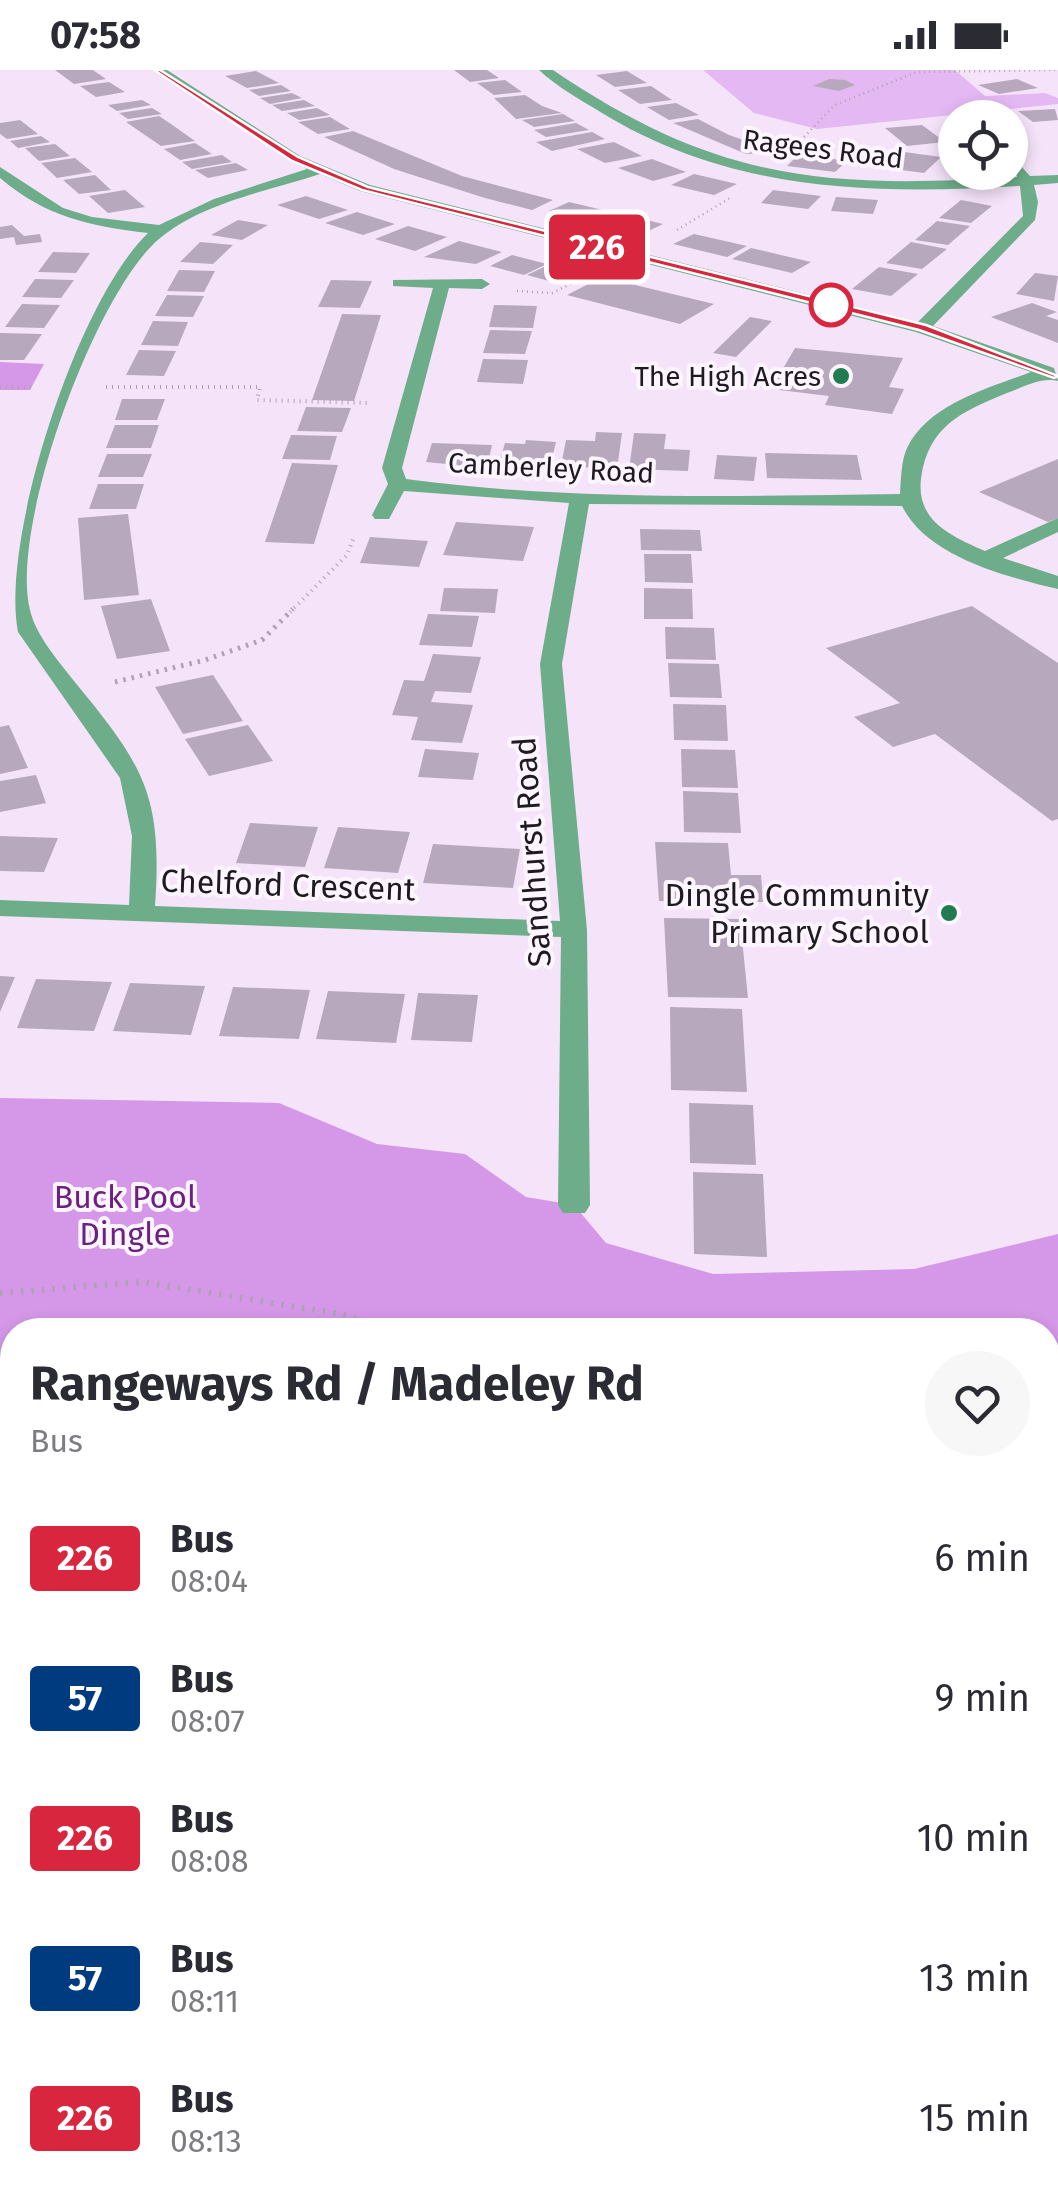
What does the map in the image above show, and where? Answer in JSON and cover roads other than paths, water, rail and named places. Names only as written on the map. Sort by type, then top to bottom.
[{"type":"street","points":[[158,70],[319,170],[365,188],[922,328],[1053,374]]},
{"type":"street","name":"Ragees Road","points":[[545,70],[633,127],[682,150],[741,168],[819,180],[938,187]]},
{"type":"street","points":[[141,915],[146,849],[138,794],[124,761],[70,692],[18,611],[10,574],[21,462],[84,341],[134,258],[161,230],[319,170]]},
{"type":"street","points":[[0,171],[39,206],[65,218],[161,230]]},
{"type":"street","name":"Ragees Road","points":[[1028,182],[1058,179]]},
{"type":"street","points":[[922,328],[1030,218],[1033,206],[1027,190]]},
{"type":"street","points":[[400,283],[482,284]]},
{"type":"street","points":[[382,514],[398,484],[392,468],[442,284]]},
{"type":"street","points":[[1053,374],[982,396],[926,435],[916,448],[909,500],[916,515],[933,530],[986,559],[1058,583]]},
{"type":"street","name":"Camberley Road","points":[[398,484],[416,490],[794,504],[909,500]]},
{"type":"street","name":"Sandhurst Road","points":[[574,1205],[574,930],[551,664],[580,497]]},
{"type":"street","points":[[986,559],[1058,524]]},
{"type":"street","name":"Chelford Crescent","points":[[0,908],[574,930]]},
{"type":"place","name":"The High Acres","points":[[841,376]]},
{"type":"place","name":"Dingle Community Primary School","points":[[949,913]]},
{"type":"park label","name":"Buck Pool Dingle","points":[[125,1216]]}]
